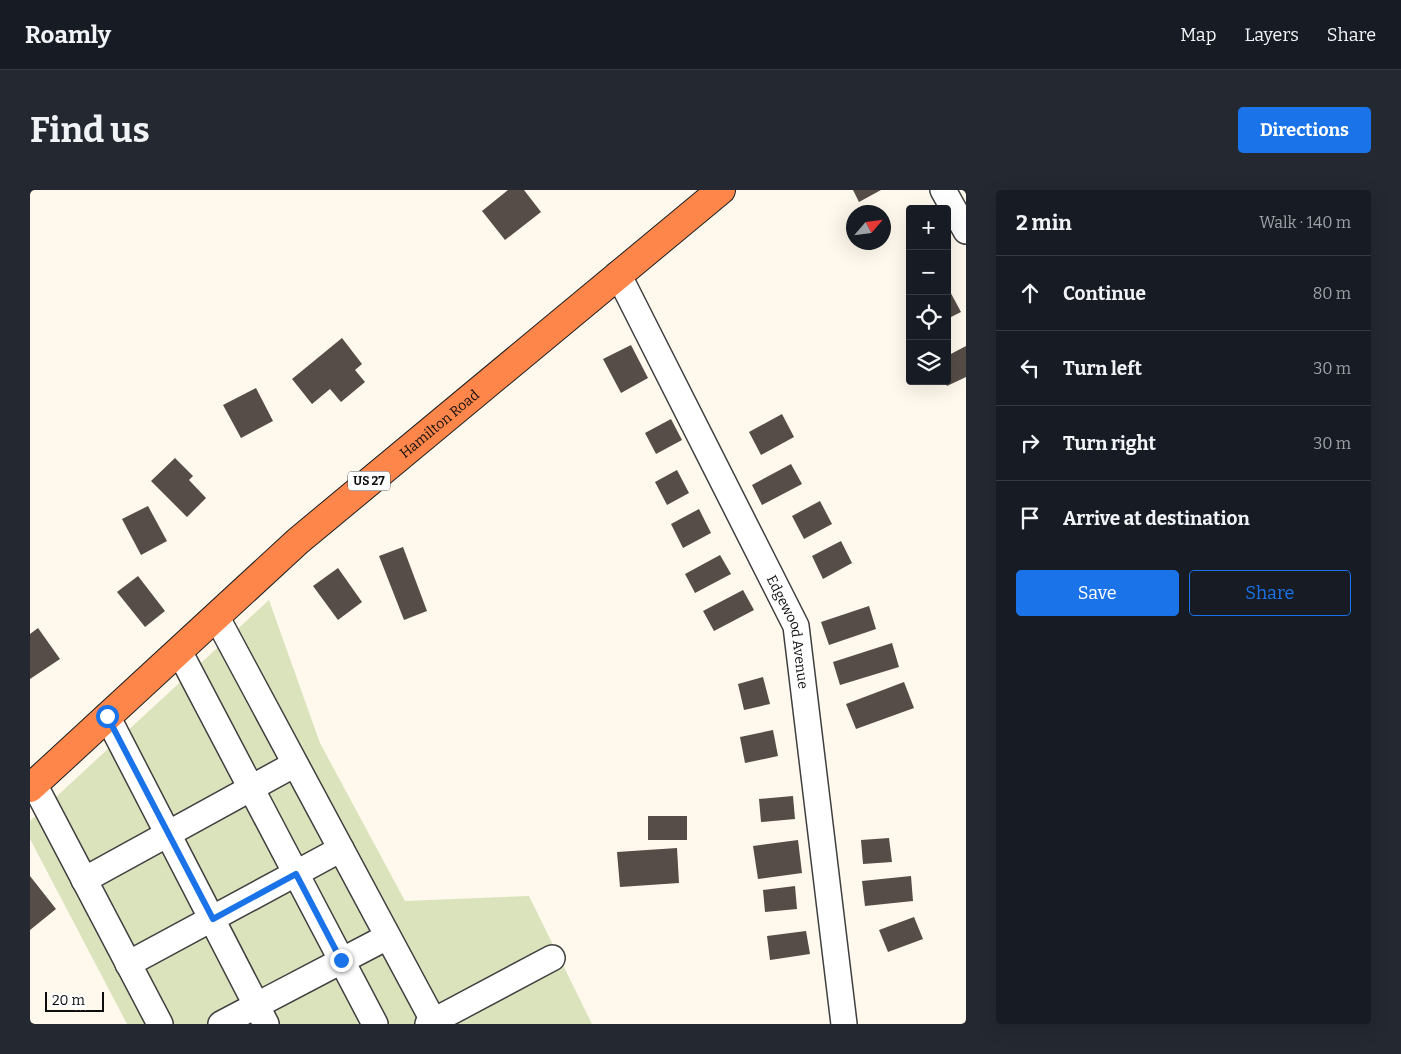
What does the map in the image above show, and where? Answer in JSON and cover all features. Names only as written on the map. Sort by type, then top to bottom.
[{"type":"highway","name":"Hamilton Road","points":[[32,786],[298,541],[721,190]]},
{"type":"street","points":[[943,190],[966,232]]},
{"type":"street","name":"Edgewood Avenue","points":[[618,274],[796,626],[844,1024]]},
{"type":"street","points":[[216,616],[432,1023],[552,958]]},
{"type":"street","points":[[179,651],[375,1024]]},
{"type":"street","points":[[107,716],[262,1015]]},
{"type":"street","points":[[84,880],[295,764]]},
{"type":"street","points":[[32,786],[160,1024]]},
{"type":"street","points":[[128,964],[341,850]]},
{"type":"street","points":[[221,1024],[262,1015],[341,960],[387,937]]},
{"type":"green space","points":[[269,600],[320,743],[405,901],[529,896],[592,1024],[127,1024],[30,839],[30,821]]},
{"type":"building","points":[[508,190],[524,190],[541,212],[505,240],[482,211]]},
{"type":"building","points":[[853,190],[881,190],[859,202]]},
{"type":"building","points":[[951,293],[961,312],[951,317]]},
{"type":"building","points":[[342,338],[362,364],[355,370],[365,382],[341,402],[330,389],[312,404],[292,379]]},
{"type":"building","points":[[631,345],[648,378],[621,393],[603,359]]},
{"type":"building","points":[[966,346],[966,377],[951,384],[951,354]]},
{"type":"building","points":[[256,388],[273,421],[241,438],[223,405]]},
{"type":"building","points":[[782,414],[794,437],[761,455],[749,432]]},
{"type":"building","points":[[671,419],[682,440],[656,454],[645,433]]},
{"type":"building","points":[[175,458],[193,476],[189,480],[206,498],[187,517],[151,481]]},
{"type":"building","points":[[791,464],[802,484],[762,505],[752,485]]},
{"type":"building","points":[[677,470],[689,493],[667,505],[655,482]]},
{"type":"building","points":[[820,501],[832,524],[804,539],[792,516]]},
{"type":"building","points":[[148,506],[167,541],[141,555],[122,519]]},
{"type":"building","points":[[699,509],[711,533],[683,548],[671,524]]},
{"type":"building","points":[[841,541],[852,563],[823,579],[812,556]]},
{"type":"building","points":[[403,547],[427,611],[404,620],[379,556]]},
{"type":"building","points":[[720,555],[731,574],[695,593],[685,574]]},
{"type":"building","points":[[338,568],[362,602],[338,620],[313,586]]},
{"type":"building","points":[[138,576],[165,611],[145,627],[117,592]]},
{"type":"building","points":[[743,590],[754,610],[714,631],[703,611]]},
{"type":"building","points":[[869,606],[876,629],[829,645],[821,622]]},
{"type":"building","points":[[38,628],[60,659],[30,679],[30,634]]},
{"type":"building","points":[[892,643],[899,667],[840,685],[833,662]]},
{"type":"building","points":[[763,677],[770,704],[744,710],[738,684]]},
{"type":"building","points":[[904,682],[914,708],[856,729],[846,704]]},
{"type":"building","points":[[773,730],[778,756],[745,763],[740,737]]},
{"type":"building","points":[[793,796],[795,819],[761,822],[759,799]]},
{"type":"building","points":[[648,816],[687,816],[687,840],[648,840]]},
{"type":"building","points":[[889,838],[892,862],[863,864],[861,840]]},
{"type":"building","points":[[798,840],[802,873],[758,879],[753,846]]},
{"type":"building","points":[[677,848],[679,883],[620,887],[617,852]]},
{"type":"building","points":[[30,876],[56,909],[30,930]]},
{"type":"building","points":[[911,876],[913,901],[865,906],[862,881]]},
{"type":"building","points":[[795,886],[797,909],[765,912],[763,890]]},
{"type":"building","points":[[914,917],[923,939],[888,952],[879,930]]},
{"type":"building","points":[[806,931],[810,954],[770,960],[767,936]]},
{"type":"route","points":[[107,716],[213,919],[296,874],[341,960]]}]
